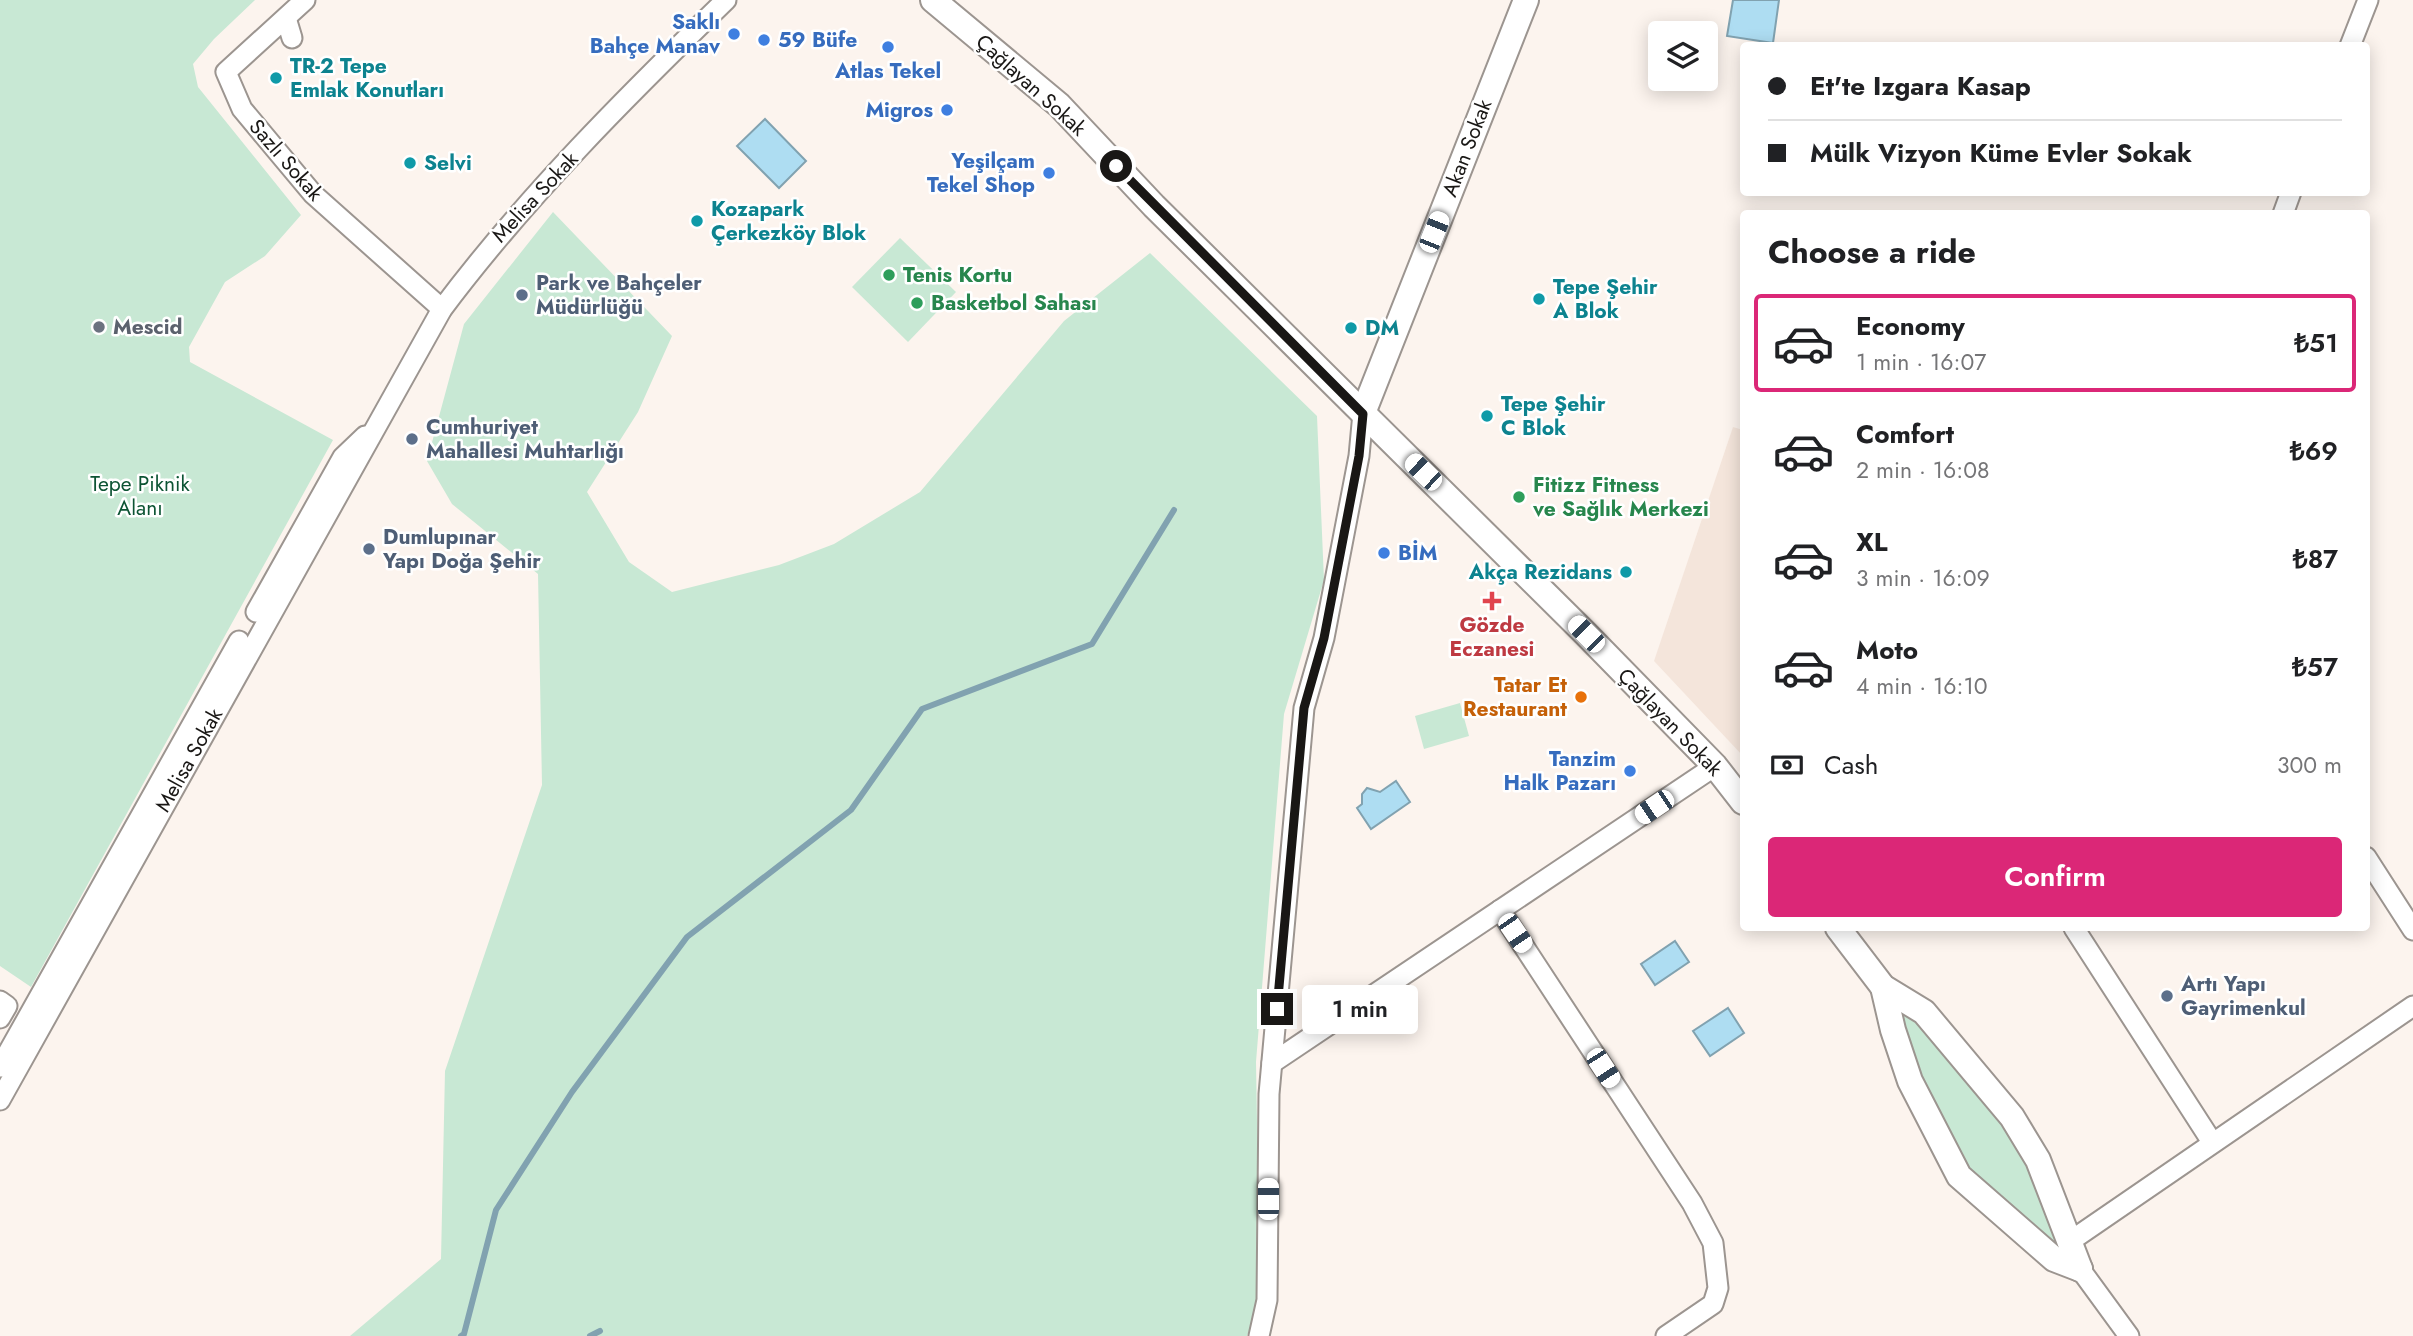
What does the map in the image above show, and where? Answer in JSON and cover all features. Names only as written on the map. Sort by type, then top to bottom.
[{"type":"street","name":"Sazlı Sokak","points":[[305,0],[226,72],[242,109],[313,194],[442,309]]},
{"type":"street","name":"Melisa Sokak","points":[[0,1100],[442,309],[482,255],[541,187],[726,0]]},
{"type":"street","name":"Çağlayan Sokak","points":[[933,0],[1059,105],[1154,206],[1586,634],[1715,766],[1740,798]]},
{"type":"street","name":"Akan Sokak","points":[[1363,414],[1526,0]]},
{"type":"street","points":[[2352,42],[2368,0]]},
{"type":"street","points":[[286,18],[292,38]]},
{"type":"street","points":[[1259,1336],[1267,1300],[1269,1094],[1304,708],[1324,638],[1359,456],[1363,414]]},
{"type":"street","name":"Melisa Sokak","points":[[0,1067],[343,457],[380,421]]},
{"type":"street","points":[[1272,1063],[1715,766]]},
{"type":"street","points":[[2370,863],[2413,930]]},
{"type":"street","points":[[1500,910],[1692,1203],[1713,1243],[1718,1288],[1713,1304],[1666,1336]]},
{"type":"street","points":[[1840,931],[1883,986],[1923,1012],[2012,1117],[2038,1160],[2080,1269],[2129,1336]]},
{"type":"street","points":[[2076,931],[2212,1142]]},
{"type":"street","points":[[1883,986],[1893,1030],[1910,1081],[1959,1175],[2054,1259],[2080,1269]]},
{"type":"street","points":[[0,1001],[7,1006],[0,1017]]},
{"type":"street","points":[[2069,1242],[2413,1006]]},
{"type":"shaded area","points":[[1733,427],[1740,429],[1740,753],[1654,661]]},
{"type":"green space","name":"Tepe Piknik Alanı","points":[[0,0],[255,0],[214,39],[193,64],[198,87],[301,215],[265,256],[225,282],[189,347],[190,362],[333,440],[31,987],[0,966]]},
{"type":"green space","points":[[553,212],[672,336],[638,412],[587,492],[629,562],[672,592],[779,565],[834,544],[920,492],[1064,321],[1150,253],[1317,416],[1324,580],[1284,714],[1256,1062],[1260,1299],[1247,1336],[350,1336],[441,1259],[445,1071],[542,785],[538,574],[452,504],[427,461],[464,324]]},
{"type":"green space","points":[[900,238],[956,292],[908,342],[852,287]]},
{"type":"green space","points":[[1460,703],[1469,736],[1424,749],[1415,716]]},
{"type":"green space","points":[[1897,1004],[1910,1010],[2016,1133],[2064,1257],[1960,1162],[1912,1069]]},
{"type":"water","points":[[1733,0],[1779,0],[1773,42],[1727,36]]},
{"type":"water","points":[[765,119],[806,161],[779,188],[737,146]]},
{"type":"water","points":[[1396,781],[1410,802],[1371,829],[1357,808],[1362,804],[1362,794],[1367,788],[1380,792]]},
{"type":"water","points":[[1675,941],[1689,962],[1655,985],[1641,964]]},
{"type":"water","points":[[1728,1008],[1744,1033],[1710,1056],[1693,1031]]},
{"type":"waterway","points":[[461,1336],[464,1334],[496,1210],[572,1092],[687,937],[851,810],[922,709],[1092,644],[1174,510]]},
{"type":"waterway","points":[[590,1336],[600,1331]]},
{"type":"place","name":"Saklı Bahçe Manav","points":[[734,34]]},
{"type":"place","name":"59 Büfe","points":[[764,40]]},
{"type":"place","name":"Atlas Tekel","points":[[888,47]]},
{"type":"place","name":"TR-2 Tepe Emlak Konutları","points":[[276,78]]},
{"type":"place","name":"Migros","points":[[947,110]]},
{"type":"place","name":"Selvi","points":[[410,163]]},
{"type":"place","name":"Yeşilçam Tekel Shop","points":[[1049,173]]},
{"type":"place","name":"Kozapark Çerkezköy Blok","points":[[697,221]]},
{"type":"place","name":"Tenis Kortu","points":[[889,275]]},
{"type":"place","name":"Park ve Bahçeler Müdürlüğü","points":[[522,295]]},
{"type":"place","name":"Tepe Şehir A Blok","points":[[1539,299]]},
{"type":"place","name":"Basketbol Sahası","points":[[917,303]]},
{"type":"place","name":"Mescid","points":[[99,327]]},
{"type":"place","name":"DM","points":[[1351,328]]},
{"type":"place","name":"Tepe Şehir C Blok","points":[[1487,416]]},
{"type":"place","name":"Cumhuriyet Mahallesi Muhtarlığı","points":[[412,439]]},
{"type":"place","name":"Fitizz Fitness ve Sağlık Merkezi","points":[[1519,497]]},
{"type":"place","name":"Dumlupınar Yapı Doğa Şehir","points":[[369,549]]},
{"type":"place","name":"BİM","points":[[1384,553]]},
{"type":"place","name":"Akça Rezidans","points":[[1626,572]]},
{"type":"place","name":"Gözde Eczanesi","points":[[1492,601]]},
{"type":"place","name":"Tatar Et Restaurant","points":[[1581,697]]},
{"type":"place","name":"Tanzim Halk Pazarı","points":[[1630,771]]},
{"type":"place","name":"Artı Yapı Gayrimenkul","points":[[2167,996]]},
{"type":"route","points":[[1116,166],[1363,414],[1359,456],[1324,638],[1304,708],[1277,1009]]}]
